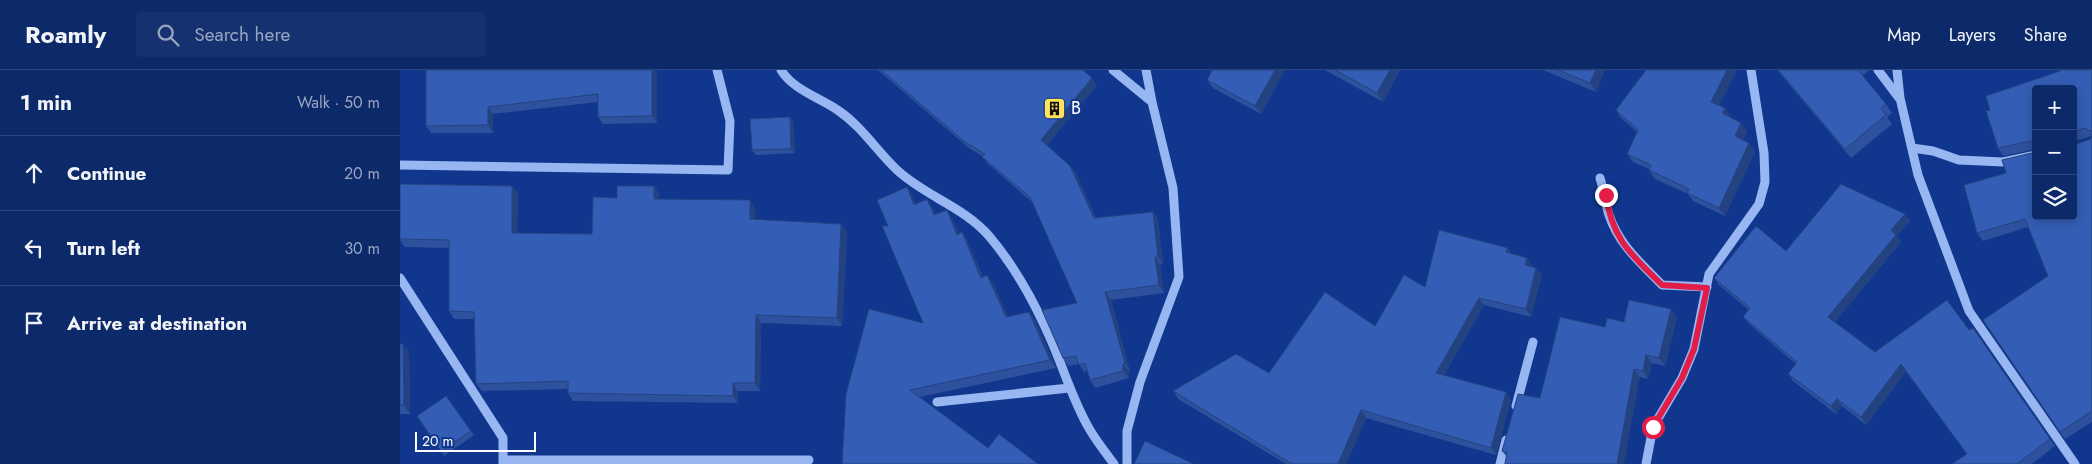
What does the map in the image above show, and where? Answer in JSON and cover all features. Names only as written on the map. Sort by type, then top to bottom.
[{"type":"street","points":[[400,165],[728,170],[730,122],[717,70]]},
{"type":"street","points":[[781,70],[785,77],[815,98],[839,111],[860,128],[898,171],[960,211],[988,234],[1008,261],[1046,329],[1089,429],[1114,464]]},
{"type":"street","points":[[1113,70],[1152,102]]},
{"type":"street","points":[[1127,464],[1127,431],[1140,382],[1178,277],[1173,188],[1146,70]]},
{"type":"street","points":[[1646,464],[1653,427],[1682,378],[1694,349],[1709,274],[1758,204],[1765,182],[1764,154],[1751,70]]},
{"type":"street","points":[[1878,70],[1900,98]]},
{"type":"street","points":[[1897,70],[1900,98],[1918,175],[1969,311],[2075,464]]},
{"type":"street","points":[[1912,148],[1933,151],[1959,160],[2004,162],[2032,156]]},
{"type":"street","points":[[1600,178],[1606,195],[1609,215],[1624,247],[1662,285],[1707,288]]},
{"type":"street","points":[[400,278],[429,320],[503,438],[503,462],[809,460]]},
{"type":"street","points":[[1500,464],[1533,342]]},
{"type":"street","points":[[938,402],[1070,388]]},
{"type":"building","points":[[426,70],[652,70],[652,116],[598,117],[598,94],[488,107],[488,125],[426,126]]},
{"type":"building","points":[[881,70],[1083,70],[1092,78],[1041,140],[1070,166],[1094,218],[1153,212],[1158,257],[1155,257],[1159,285],[1105,292],[1125,363],[1123,364],[1123,371],[1090,380],[1085,363],[1079,365],[1076,356],[1063,358],[1042,310],[1077,303],[1030,197],[981,156],[985,154],[964,141]]},
{"type":"building","points":[[1212,70],[1275,70],[1255,106],[1207,80]]},
{"type":"building","points":[[1335,70],[1390,70],[1377,93]]},
{"type":"building","points":[[1558,70],[1596,70],[1590,83]]},
{"type":"building","points":[[1646,70],[1727,70],[1711,102],[1725,108],[1722,113],[1741,123],[1735,136],[1749,143],[1719,208],[1687,193],[1689,189],[1649,170],[1651,165],[1627,154],[1638,130],[1616,110]]},
{"type":"building","points":[[1778,70],[1858,70],[1886,104],[1881,108],[1886,115],[1845,149]]},
{"type":"building","points":[[2092,70],[2092,132],[2085,128],[2077,131],[2077,85],[2032,85],[2032,142],[1998,148],[1986,111],[1990,110],[1986,96],[2060,71]]},
{"type":"building","points":[[790,117],[791,149],[752,150],[750,119]]},
{"type":"building","points":[[2092,134],[2092,411],[2060,432],[1983,320],[2048,276],[2025,219],[1977,233],[1964,185],[2006,173],[2002,160],[2032,153],[2032,220],[2077,220],[2077,144],[2091,139]]},
{"type":"building","points":[[400,184],[512,186],[512,233],[592,234],[593,197],[617,198],[617,186],[654,186],[654,199],[750,200],[750,219],[841,224],[837,318],[756,315],[755,383],[733,383],[733,396],[568,393],[568,381],[476,384],[474,312],[449,311],[449,240],[400,239]]},
{"type":"building","points":[[1841,184],[1905,214],[1891,230],[1896,235],[1828,317],[1875,352],[1947,300],[1969,330],[1973,328],[2050,439],[2017,464],[1952,464],[1967,454],[1901,364],[1861,417],[1837,399],[1831,406],[1788,374],[1797,362],[1743,317],[1750,308],[1714,278],[1756,226],[1786,251]]},
{"type":"building","points":[[907,187],[914,205],[927,199],[934,215],[947,210],[957,235],[962,232],[981,278],[987,275],[1006,317],[1029,312],[1050,360],[910,390],[988,448],[999,434],[1038,464],[842,464],[846,394],[869,309],[923,323],[882,226],[888,226],[877,200]]},
{"type":"building","points":[[1439,230],[1508,248],[1506,252],[1527,258],[1525,265],[1536,268],[1526,309],[1479,298],[1436,373],[1506,392],[1491,448],[1361,410],[1338,464],[1292,464],[1173,391],[1236,354],[1269,373],[1325,292],[1375,326],[1404,275],[1425,287]]},
{"type":"building","points":[[1629,300],[1671,309],[1659,358],[1646,355],[1643,371],[1634,369],[1617,464],[1505,464],[1507,452],[1502,451],[1518,394],[1540,398],[1560,317],[1605,327],[1607,318],[1624,322]]},
{"type":"building","points":[[400,344],[403,344],[404,405],[400,405]]},
{"type":"building","points":[[446,396],[471,431],[441,451],[417,416]]},
{"type":"building","points":[[1145,441],[1194,464],[1134,464]]},
{"type":"place","name":"B","points":[[1055,108]]},
{"type":"route","points":[[1606,195],[1609,215],[1624,247],[1662,285],[1707,288],[1694,349],[1682,378],[1653,427]]}]
